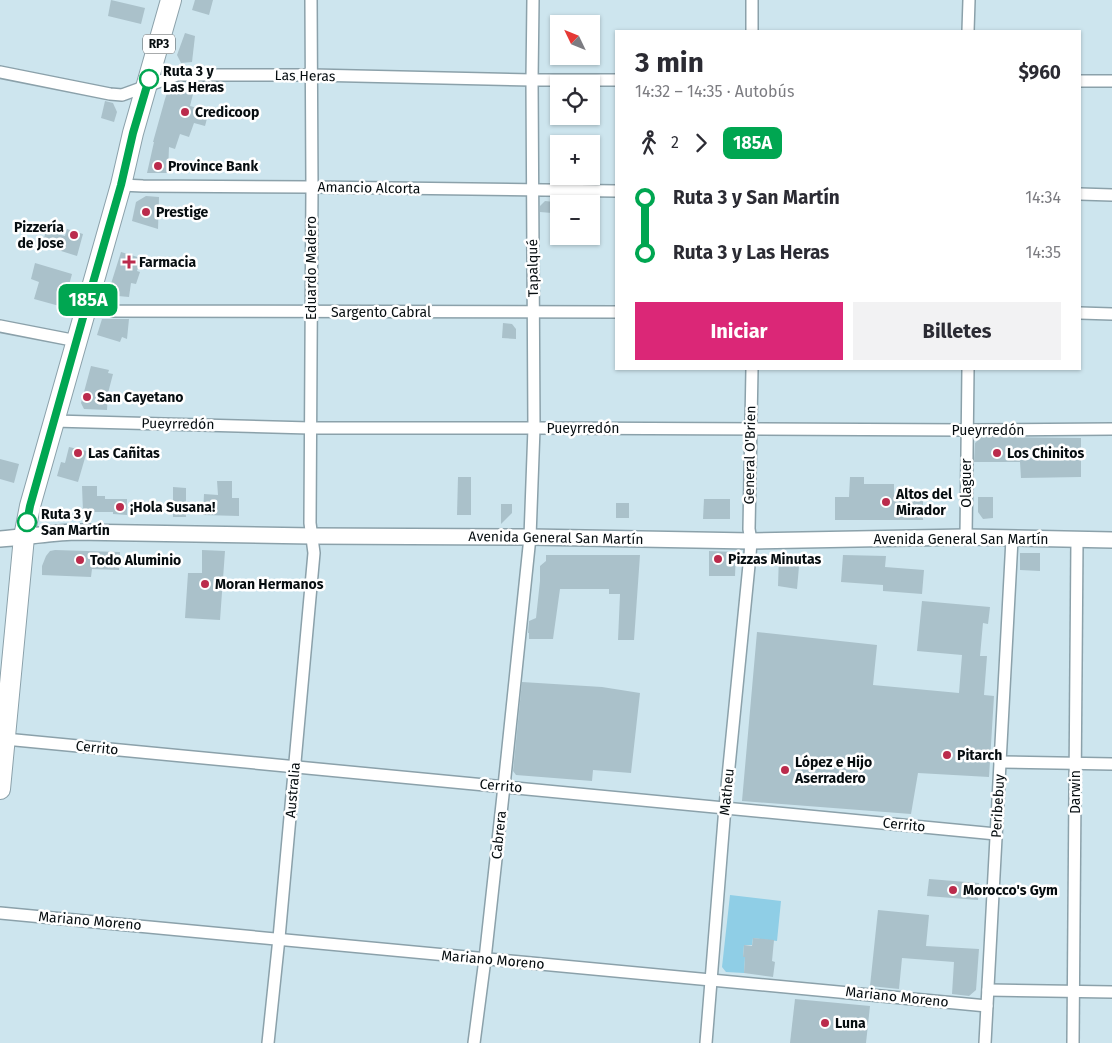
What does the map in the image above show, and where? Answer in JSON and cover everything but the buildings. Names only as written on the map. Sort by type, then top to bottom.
[{"type":"highway","name":"RP3","points":[[0,789],[24,537],[30,506],[171,0]]},
{"type":"main road","name":"Avenida General San Martín","points":[[0,539],[52,532],[75,532],[751,541],[966,537],[1112,540]]},
{"type":"street","name":"Eduardo Madero","points":[[311,0],[310,523],[312,536]]},
{"type":"street","name":"Tapalqué","points":[[530,537],[534,428],[532,80],[534,0]]},
{"type":"street","points":[[752,0],[752,30]]},
{"type":"street","points":[[968,30],[969,0]]},
{"type":"street","name":"Las Heras","points":[[0,72],[122,95],[177,75],[312,75],[615,80]]},
{"type":"street","points":[[1081,81],[1112,81]]},
{"type":"street","name":"Amancio Alcorta","points":[[121,185],[615,191]]},
{"type":"street","points":[[1081,194],[1112,195]]},
{"type":"street","name":"Sargento Cabral","points":[[86,307],[113,311],[615,312]]},
{"type":"street","points":[[1081,314],[1112,314]]},
{"type":"street","points":[[0,326],[76,341]]},
{"type":"street","name":"General O'Brien","points":[[751,541],[749,529],[752,370]]},
{"type":"street","name":"Olaguer","points":[[966,537],[968,370]]},
{"type":"street","name":"Pueyrredón","points":[[54,421],[310,428],[1112,429]]},
{"type":"street","name":"Australia","points":[[268,1043],[314,553],[312,536]]},
{"type":"street","name":"Cabrera","points":[[474,1043],[485,959],[530,537]]},
{"type":"street","name":"Peribebuy","points":[[985,1043],[1012,539]]},
{"type":"street","name":"Darwin","points":[[1073,1043],[1076,540]]},
{"type":"street","name":"Matheu","points":[[706,1043],[725,807],[751,541]]},
{"type":"street","name":"Cerrito","points":[[5,739],[996,834]]},
{"type":"street","points":[[1000,762],[1112,764]]},
{"type":"street","name":"Mariano Moreno","points":[[0,913],[987,1006]]},
{"type":"street","points":[[988,990],[1112,992]]},
{"type":"shaded area","points":[[730,895],[781,901],[777,941],[753,938],[752,945],[744,945],[744,973],[726,972],[722,967]]},
{"type":"bus line","name":"185A","points":[[27,522],[149,79]]},
{"type":"place","name":"Ruta 3 y Las Heras","points":[[149,79]]},
{"type":"place","name":"Credicoop","points":[[185,112]]},
{"type":"place","name":"Province Bank","points":[[158,166]]},
{"type":"place","name":"Prestige","points":[[146,212]]},
{"type":"place","name":"Pizzería de Jose","points":[[74,235]]},
{"type":"place","name":"Farmacia","points":[[129,262]]},
{"type":"place","name":"San Cayetano","points":[[87,397]]},
{"type":"place","name":"Las Cañitas","points":[[78,453]]},
{"type":"place","name":"Los Chinitos","points":[[997,453]]},
{"type":"place","name":"Altos del Mirador","points":[[886,502]]},
{"type":"place","name":"¡Hola Susana!","points":[[120,507]]},
{"type":"place","name":"Ruta 3 y San Martín","points":[[27,522]]},
{"type":"place","name":"Pizzas Minutas","points":[[718,559]]},
{"type":"place","name":"Todo Aluminio","points":[[80,560]]},
{"type":"place","name":"Moran Hermanos","points":[[205,584]]},
{"type":"place","name":"Pitarch","points":[[947,755]]},
{"type":"place","name":"López e Hijo Aserradero","points":[[785,770]]},
{"type":"place","name":"Morocco's Gym","points":[[953,890]]},
{"type":"place","name":"Luna","points":[[825,1023]]}]
